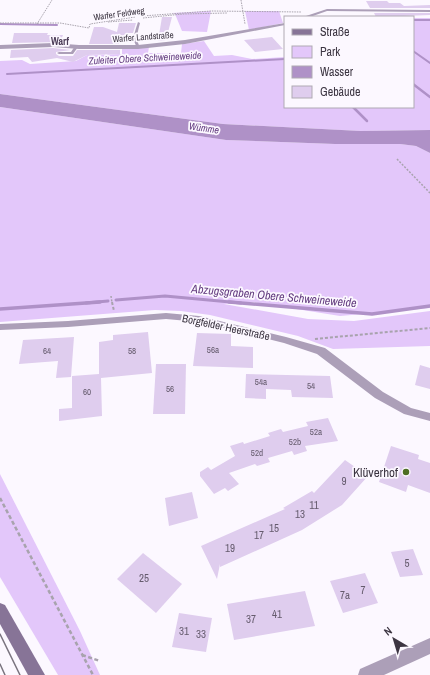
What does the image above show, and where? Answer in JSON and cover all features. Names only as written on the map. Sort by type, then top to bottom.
[{"type":"main road","points":[[0,610],[37,675]]},
{"type":"street","points":[[307,16],[316,12],[341,10],[430,11]]},
{"type":"street","name":"Warfer Landstraße","points":[[0,47],[53,45],[76,47],[138,47],[246,33],[284,24]]},
{"type":"street","name":"Borgfelder Heerstraße","points":[[0,327],[68,324],[166,316],[199,319],[303,344],[321,351],[335,360],[379,395],[397,406],[430,417]]},
{"type":"street","points":[[366,675],[430,646]]},
{"type":"lane","points":[[138,47],[136,44],[136,37],[139,23]]},
{"type":"lane","points":[[59,53],[72,53],[76,47]]},
{"type":"path","points":[[37,24],[52,0]]},
{"type":"path","points":[[241,0],[246,33]]},
{"type":"path","name":"Warfer Feldweg","points":[[0,23],[85,25],[89,28],[90,24],[189,12],[316,12]]},
{"type":"path","points":[[397,159],[430,193]]},
{"type":"path","points":[[111,296],[115,319]]},
{"type":"path","points":[[314,339],[430,328]]},
{"type":"path","points":[[0,498],[93,675]]},
{"type":"path","points":[[82,656],[100,661]]},
{"type":"green space","points":[[211,11],[207,32],[182,31],[175,14],[172,13]]},
{"type":"green space","points":[[245,11],[279,11],[283,23],[249,30]]},
{"type":"green space","points":[[414,18],[430,18],[430,130],[361,131],[223,124],[0,94],[0,61],[22,60],[30,64],[76,61],[87,55],[122,54],[122,49],[149,47],[148,53],[181,53],[182,44],[204,41],[214,56],[232,55],[252,59],[284,57],[284,108],[414,108]]},
{"type":"green space","points":[[0,107],[226,140],[335,144],[400,144],[416,146],[430,153],[430,308],[340,316],[253,302],[224,304],[308,319],[354,321],[430,311],[430,346],[333,349],[298,336],[210,315],[181,311],[155,310],[0,322]]},
{"type":"green space","points":[[0,474],[80,631],[100,675],[58,675],[0,577]]},
{"type":"water","name":"Wümme","points":[[0,94],[223,124],[361,131],[430,130],[430,153],[416,146],[400,144],[335,144],[226,140],[0,107]]},
{"type":"building","points":[[366,1],[387,1],[389,3],[400,3],[404,6],[430,5],[430,8],[370,8]]},
{"type":"building","points":[[374,13],[430,13],[430,15],[376,16]]},
{"type":"building","points":[[162,17],[172,17],[166,40],[158,41]]},
{"type":"building","points":[[119,23],[136,23],[133,33],[128,33],[128,38],[119,38],[119,44],[89,44],[94,27],[103,27],[117,32]]},
{"type":"building","points":[[14,33],[48,33],[47,35],[63,35],[60,42],[12,43]]},
{"type":"building","points":[[272,37],[283,49],[255,52],[244,40]]},
{"type":"building","points":[[53,48],[71,50],[56,52],[59,56],[73,56],[77,50],[120,50],[120,54],[87,55],[73,62],[57,58],[32,62],[28,57],[10,58],[11,50]]},
{"type":"building","points":[[148,332],[152,373],[101,378],[102,416],[59,421],[59,409],[72,408],[72,376],[99,374],[99,342],[113,340],[113,335]]},
{"type":"building","points":[[197,333],[231,334],[231,346],[253,347],[253,368],[193,366]]},
{"type":"building","points":[[74,337],[71,377],[56,378],[58,361],[19,364],[23,340]]},
{"type":"building","points":[[156,364],[186,364],[185,414],[153,414]]},
{"type":"building","points":[[420,365],[430,368],[430,389],[415,385]]},
{"type":"building","points":[[246,374],[330,376],[333,398],[292,397],[291,390],[266,389],[266,399],[245,398]]},
{"type":"building","points":[[328,418],[338,441],[305,446],[307,451],[294,455],[292,451],[268,458],[270,462],[257,466],[255,464],[229,473],[239,484],[228,491],[225,488],[214,494],[200,476],[200,472],[208,467],[211,470],[235,456],[230,446],[243,442],[244,444],[270,436],[268,433],[281,429],[283,432],[308,426],[306,422]]},
{"type":"building","name":"Klüverhof","points":[[391,446],[419,455],[418,459],[430,463],[430,493],[408,485],[406,492],[379,482]]},
{"type":"building","points":[[345,460],[368,476],[342,505],[302,530],[220,567],[220,564],[217,579],[201,546],[285,509],[283,508],[312,491],[314,493]]},
{"type":"building","points":[[192,492],[198,518],[169,526],[165,498]]},
{"type":"building","points":[[413,549],[423,575],[400,577],[391,552]]},
{"type":"building","points":[[143,553],[182,584],[156,613],[117,579]]},
{"type":"building","points":[[365,573],[378,603],[343,613],[330,581]]},
{"type":"building","points":[[305,591],[315,626],[234,640],[227,604]]},
{"type":"building","points":[[179,613],[212,618],[206,652],[172,647]]},
{"type":"waterway","name":"Zuleiter Obere Schweineweide","points":[[414,20],[430,20]]},
{"type":"waterway","points":[[0,24],[57,25]]},
{"type":"waterway","points":[[414,52],[430,63]]},
{"type":"waterway","name":"Zuleiter Obere Schweineweide","points":[[7,74],[284,59]]},
{"type":"waterway","points":[[414,85],[430,97]]},
{"type":"waterway","points":[[354,108],[367,121]]},
{"type":"waterway","name":"Abzugsgraben Obere Schweineweide","points":[[116,300],[165,296],[241,303]]},
{"type":"waterway","name":"Abzugsgraben Obere Schweineweide","points":[[87,303],[108,301]]},
{"type":"waterway","name":"Abzugsgraben Obere Schweineweide","points":[[87,303],[100,302]]},
{"type":"waterway","name":"Abzugsgraben Obere Schweineweide","points":[[229,302],[372,314],[430,306]]},
{"type":"waterway","name":"Abzugsgraben Obere Schweineweide","points":[[0,309],[87,303]]},
{"type":"tram line","points":[[0,634],[20,675]]},
{"type":"tram line","points":[[0,664],[5,675]]},
{"type":"place","name":"Klüverhof","points":[[406,472]]},
{"type":"district","name":"Warf","points":[[60,41]]}]
